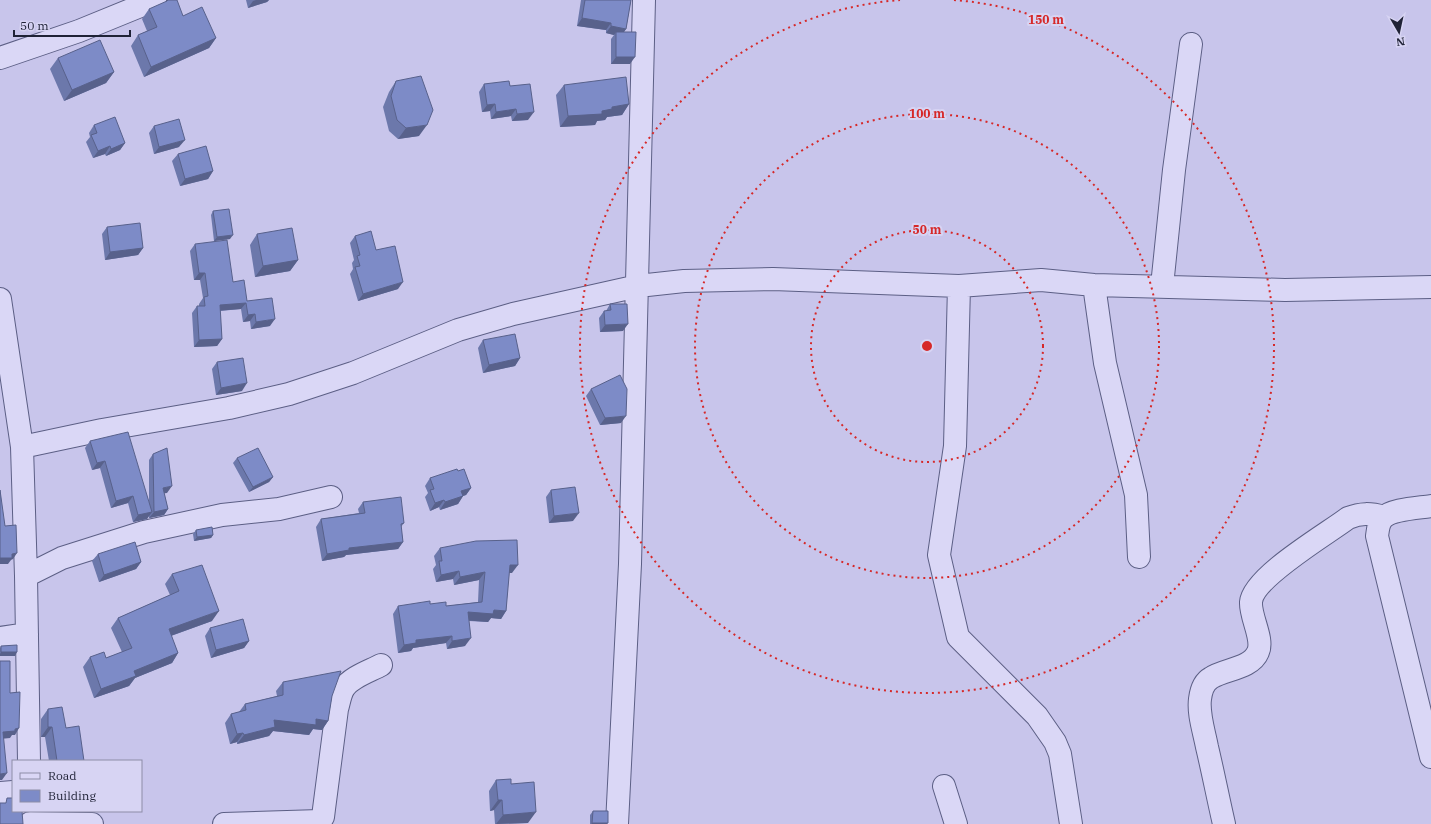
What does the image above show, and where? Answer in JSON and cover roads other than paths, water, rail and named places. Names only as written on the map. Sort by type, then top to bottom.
[{"type":"street","points":[[0,58],[79,31],[155,0]]},
{"type":"street","points":[[618,824],[630,564],[644,0]]},
{"type":"street","points":[[1162,286],[1174,170],[1191,44]]},
{"type":"street","points":[[22,446],[102,430],[229,408],[289,394],[353,373],[458,330],[513,314],[638,286],[684,281],[729,279],[959,286],[1041,280],[1094,284],[1285,290],[1431,288]]},
{"type":"street","points":[[1094,284],[1105,363],[1136,495],[1139,557]]},
{"type":"street","points":[[959,286],[955,446],[939,555],[958,637],[1006,687],[1038,716],[1055,742],[1060,754],[1071,824]]},
{"type":"street","points":[[0,299],[22,446],[30,760]]},
{"type":"street","points":[[26,576],[62,558],[144,532],[222,515],[279,509],[331,497]]},
{"type":"street","points":[[1431,506],[1391,513],[1384,517],[1378,525],[1377,536],[1431,757]]},
{"type":"street","points":[[1224,824],[1200,708],[1202,689],[1208,680],[1217,674],[1248,663],[1258,652],[1259,643],[1251,608],[1251,600],[1253,593],[1271,573],[1348,518],[1360,514],[1373,513],[1384,517]]},
{"type":"street","points":[[0,638],[27,634]]},
{"type":"street","points":[[224,824],[320,821],[324,809],[337,709],[341,694],[344,688],[350,683],[381,665]]},
{"type":"street","points":[[944,786],[956,824]]},
{"type":"street","points":[[0,793],[12,792]]},
{"type":"street","points":[[30,819],[92,824]]}]
